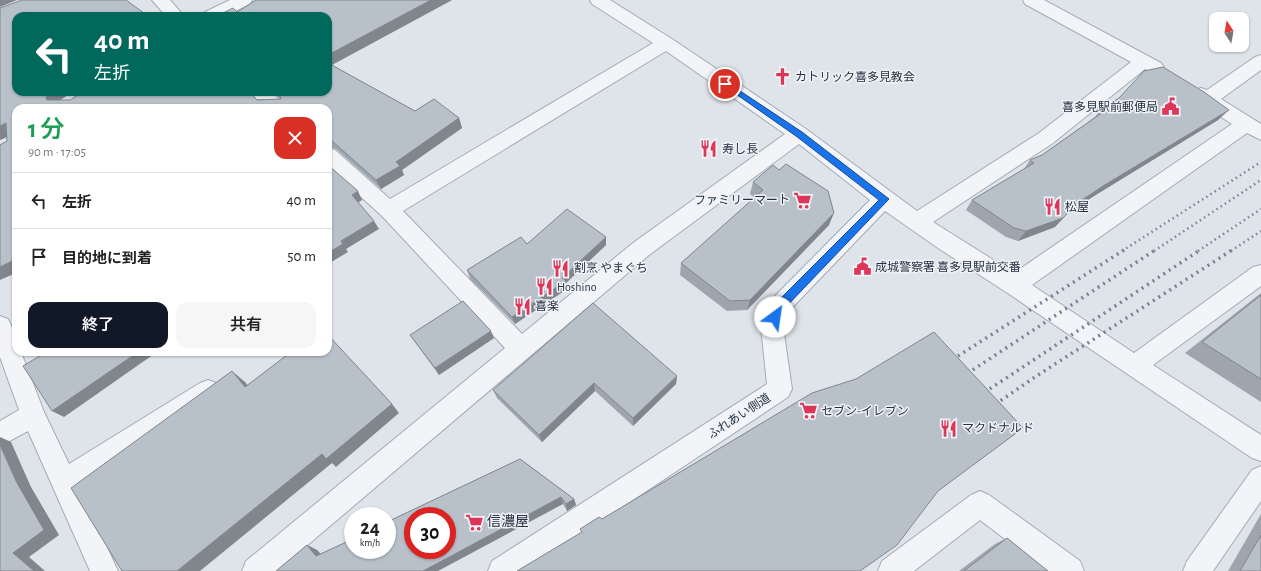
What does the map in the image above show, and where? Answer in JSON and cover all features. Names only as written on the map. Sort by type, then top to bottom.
[{"type":"street","points":[[160,0],[172,12]]},
{"type":"street","points":[[218,12],[244,0]]},
{"type":"street","points":[[598,0],[666,43],[799,134],[916,222],[1014,285],[1261,449]]},
{"type":"street","points":[[1031,0],[1169,76]]},
{"type":"street","points":[[389,210],[666,43]]},
{"type":"street","points":[[916,222],[1046,138],[1144,61]]},
{"type":"street","points":[[1207,99],[1261,61]]},
{"type":"street","points":[[1014,285],[1254,128],[1188,88]]},
{"type":"street","points":[[263,96],[272,104]]},
{"type":"street","points":[[256,571],[640,250],[799,134]]},
{"type":"street","points":[[332,159],[389,210],[521,349]]},
{"type":"street","name":"ふれあい側道","points":[[502,571],[780,389],[772,327],[779,307],[884,199]]},
{"type":"street","points":[[1134,366],[1261,274]]},
{"type":"street","points":[[0,326],[33,415],[104,571]]},
{"type":"street","points":[[64,482],[220,383]]},
{"type":"street","points":[[0,434],[33,415]]},
{"type":"street","points":[[1197,571],[1261,479]]},
{"type":"street","points":[[892,571],[980,504],[1070,571]]},
{"type":"building","points":[[22,0],[126,0],[142,12],[12,12],[12,96],[47,96],[47,100],[70,100],[76,96],[254,96],[257,100],[281,99],[280,96],[332,96],[332,65],[415,111],[434,99],[459,118],[396,162],[400,166],[376,180],[332,141],[332,104],[12,104],[12,261],[0,267],[0,145],[7,141],[6,123],[0,126],[0,8]]},
{"type":"building","points":[[256,0],[431,0],[332,53],[332,12],[237,12]]},
{"type":"building","points":[[233,8],[237,12],[225,12]]},
{"type":"building","points":[[1163,67],[1204,92],[1229,110],[1103,186],[1076,204],[1063,218],[1026,231],[1014,228],[972,200],[1034,163],[1030,160],[1042,155],[1103,112],[1100,110],[1119,98],[1144,71]]},
{"type":"building","points":[[786,164],[828,191],[834,213],[750,300],[730,301],[681,263],[763,190],[753,182],[773,165],[779,170]]},
{"type":"building","points":[[332,168],[358,191],[352,195],[374,221],[341,241],[343,244],[332,251]]},
{"type":"building","points":[[567,209],[606,237],[562,278],[566,281],[512,317],[467,270],[521,237],[527,244]]},
{"type":"building","points":[[1261,295],[1261,379],[1202,342]]},
{"type":"building","points":[[463,301],[491,331],[435,368],[410,335]]},
{"type":"building","points":[[593,303],[677,376],[633,418],[594,383],[539,435],[493,390]]},
{"type":"building","points":[[934,332],[1023,428],[938,491],[897,545],[860,571],[517,571],[582,532],[580,529],[599,517],[602,519],[812,393],[856,379]]},
{"type":"building","points":[[332,339],[392,404],[326,459],[322,454],[177,571],[122,571],[71,488],[232,371],[245,387],[286,356],[332,356]]},
{"type":"building","points":[[39,356],[132,356],[52,411],[23,366]]},
{"type":"building","points":[[0,445],[16,481],[44,530],[13,553],[34,571],[0,571]]},
{"type":"building","points":[[520,459],[574,499],[566,504],[561,497],[456,553],[456,507],[419,507]]},
{"type":"building","points":[[404,514],[404,559],[445,559],[423,571],[276,571],[307,545],[316,556],[344,543],[344,559],[396,559],[396,518]]},
{"type":"building","points":[[1261,535],[1261,571],[1240,571]]},
{"type":"building","points":[[1007,538],[1048,571],[964,571]]},
{"type":"railway","points":[[1122,251],[1261,162]]},
{"type":"railway","points":[[1154,251],[1261,180]]},
{"type":"railway","points":[[1198,251],[1261,209]]},
{"type":"railway","points":[[1231,251],[1261,231]]},
{"type":"railway","points":[[947,363],[1124,250]]},
{"type":"railway","points":[[962,377],[1155,250]]},
{"type":"railway","points":[[979,396],[1200,250]]},
{"type":"railway","points":[[990,408],[1035,377],[1232,250]]},
{"type":"place","name":"カトリック喜多見教会","points":[[782,77]]},
{"type":"place","name":"喜多見駅前郵便局","points":[[1171,107]]},
{"type":"place","name":"寿し長","points":[[709,149]]},
{"type":"place","name":"ファミリーマート","points":[[803,200]]},
{"type":"place","name":"松屋","points":[[1052,207]]},
{"type":"place","name":"成城警察署 喜多見駅前交番","points":[[862,267]]},
{"type":"place","name":"割烹 やまぐち","points":[[561,268]]},
{"type":"place","name":"Hoshino","points":[[544,287]]},
{"type":"place","name":"喜楽","points":[[522,306]]},
{"type":"place","name":"セブン-イレブン","points":[[808,411]]},
{"type":"place","name":"マクドナルド","points":[[949,428]]},
{"type":"place","name":"信濃屋","points":[[474,522]]},
{"type":"route","points":[[725,84],[799,134],[884,199],[779,307],[775,317]]}]
